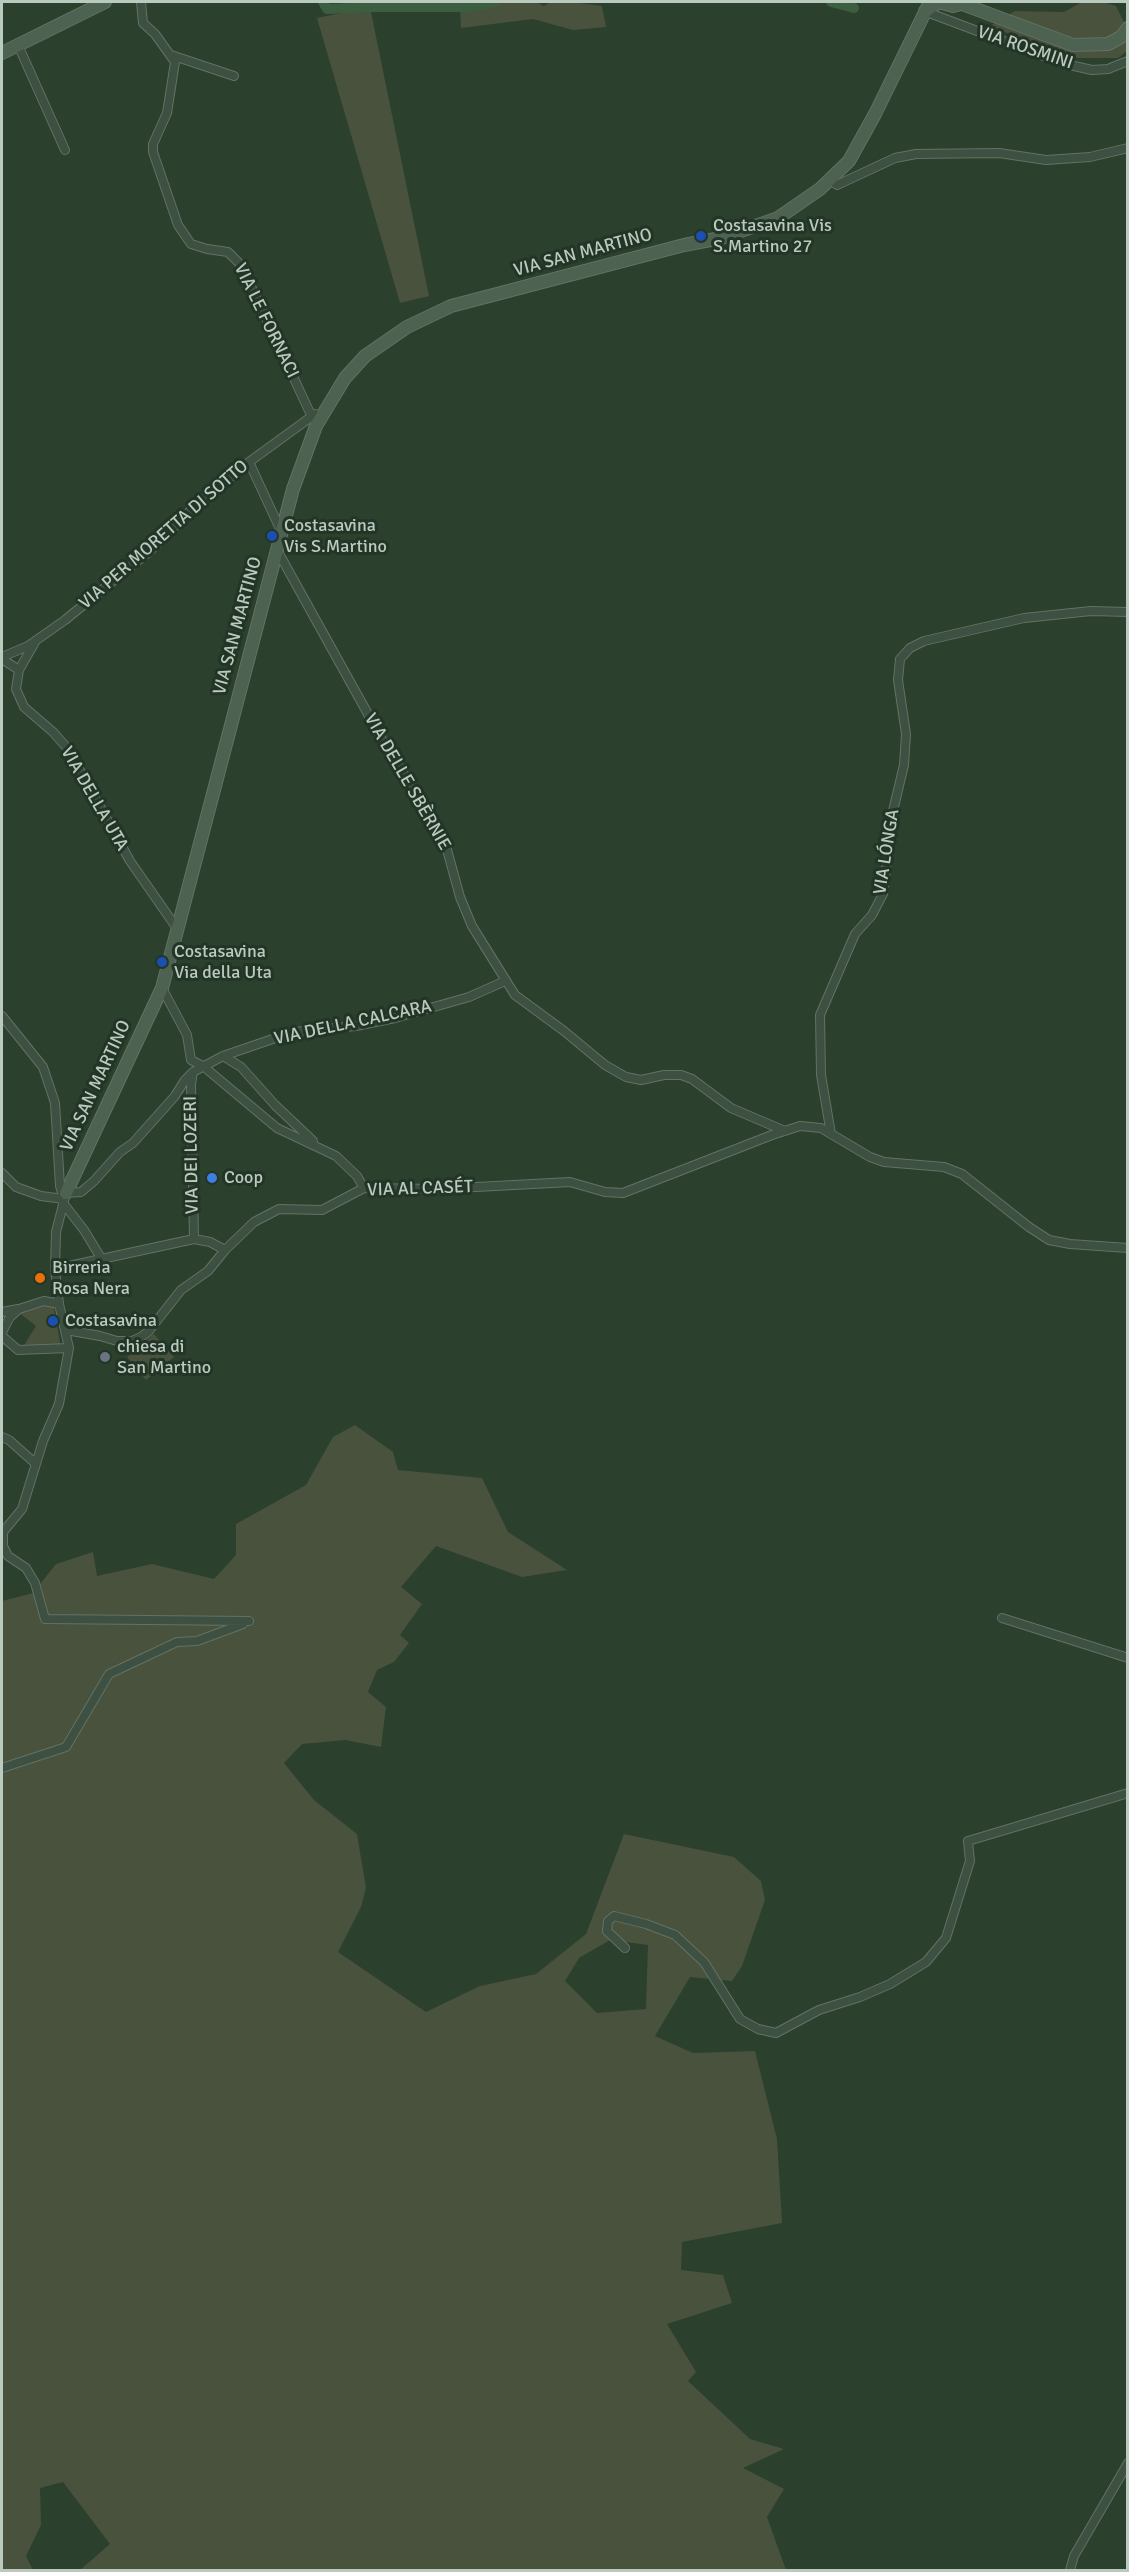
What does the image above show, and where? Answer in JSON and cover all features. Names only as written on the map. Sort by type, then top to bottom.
[{"type":"street","points":[[2,53],[105,2]]},
{"type":"street","points":[[141,2],[143,22],[171,55],[234,76]]},
{"type":"street","points":[[924,5],[939,2],[950,6],[965,3],[990,16],[1073,45],[1108,44],[1121,37],[1128,28]]},
{"type":"street","points":[[981,2],[990,16]]},
{"type":"street","name":"VIA ROSMINI","points":[[924,5],[1065,64],[1092,70],[1108,69],[1128,61]]},
{"type":"street","name":"VIA SAN MARTINO","points":[[2,1533],[21,1509],[30,1489],[36,1464],[59,1404],[69,1348],[59,1304],[55,1269],[56,1232],[64,1198],[162,988],[281,531],[293,489],[324,410],[345,378],[365,356],[407,327],[451,306],[684,245],[721,238],[778,218],[830,180],[849,161],[924,5]]},
{"type":"street","points":[[18,45],[65,150]]},
{"type":"street","name":"VIA LE FORNACI","points":[[171,55],[175,62],[173,85],[167,113],[153,144],[153,152],[178,225],[191,244],[228,252],[241,265],[311,415]]},
{"type":"street","points":[[830,180],[837,185],[895,158],[916,154],[999,153],[1047,160],[1090,157],[1128,148]]},
{"type":"street","name":"VIA PER MORETTA DI SOTTO","points":[[2,658],[35,642],[151,550],[194,507],[249,462],[311,415],[324,410]]},
{"type":"street","points":[[249,462],[281,531]]},
{"type":"street","name":"VIA DELLE SBÈRNIE","points":[[277,550],[384,743],[432,818],[446,846],[460,897],[472,926],[515,995],[564,1030],[605,1065],[621,1074],[641,1080],[664,1075],[681,1075],[731,1108],[785,1131]]},
{"type":"street","name":"VIA LÓNGA","points":[[831,1134],[821,1075],[820,1015],[855,934],[872,915],[884,894],[893,811],[904,765],[906,734],[897,669],[900,659],[910,648],[924,641],[1024,618],[1091,611],[1128,612]]},
{"type":"street","points":[[2,658],[19,670],[35,642]]},
{"type":"street","name":"VIA DELLA UTA","points":[[19,670],[16,689],[24,707],[53,732],[68,749],[130,861],[178,930]]},
{"type":"street","name":"VIA DELLA CALCARA","points":[[64,1198],[81,1192],[94,1181],[120,1152],[133,1143],[175,1096],[185,1080],[202,1066],[223,1056],[293,1032],[356,1026],[395,1017],[469,997],[505,981]]},
{"type":"street","points":[[162,988],[187,1035],[191,1060],[202,1066],[277,1128],[320,1147]]},
{"type":"street","points":[[2,1016],[43,1067],[55,1103],[60,1186],[64,1198],[101,1258]]},
{"type":"street","points":[[223,1056],[242,1067],[267,1097],[320,1147],[346,1165],[364,1188]]},
{"type":"street","name":"VIA DEI LOZERI","points":[[193,1072],[191,1084],[194,1239]]},
{"type":"street","points":[[785,1131],[800,1126],[812,1126],[884,1162],[944,1167],[962,1174],[1029,1227],[1049,1239],[1071,1244],[1128,1248]]},
{"type":"street","name":"VIA AL CASÉT","points":[[66,1330],[117,1341],[132,1341],[141,1337],[148,1332],[181,1290],[208,1271],[225,1250],[254,1222],[279,1209],[322,1210],[364,1188],[439,1189],[570,1182],[605,1192],[623,1193],[785,1131]]},
{"type":"street","points":[[2,1173],[16,1187],[41,1196],[64,1198]]},
{"type":"street","name":"VIA DEI LOZERI","points":[[55,1269],[194,1239],[210,1242],[225,1250]]},
{"type":"street","points":[[2,1312],[44,1301],[59,1304]]},
{"type":"street","points":[[19,1309],[10,1317],[2,1334],[18,1350],[69,1348]]},
{"type":"street","points":[[2,1437],[9,1440],[36,1464]]},
{"type":"street","points":[[2,1533],[3,1546],[8,1556],[26,1568],[35,1583],[45,1619],[249,1621],[197,1641],[177,1642],[109,1674],[66,1747],[2,1768]]},
{"type":"street","points":[[1002,1618],[1128,1658]]},
{"type":"street","points":[[625,1948],[606,1931],[608,1921],[614,1917],[646,1924],[675,1935],[704,1962],[741,2019],[758,2030],[776,2033],[819,2010],[860,1997],[890,1984],[926,1962],[946,1938],[970,1861],[968,1841],[1128,1793]]},
{"type":"street","points":[[1070,2571],[1074,2556],[1128,2463]]},
{"type":"green space","points":[[495,2],[536,2],[544,6],[551,2],[572,2],[602,6],[606,27],[573,30],[533,19],[461,28],[460,8]]},
{"type":"green space","points":[[1082,2],[1103,2],[1116,6],[1127,28],[1127,51],[1118,58],[1070,58],[990,26],[1015,11],[1064,12]]},
{"type":"green space","points":[[370,7],[429,296],[400,303],[317,18]]},
{"type":"green space","points":[[53,1303],[61,1347],[23,1347],[36,1326],[18,1312]]},
{"type":"green space","points":[[154,1334],[174,1357],[146,1380],[127,1357]]},
{"type":"green space","points":[[355,1425],[393,1452],[398,1470],[482,1478],[508,1532],[567,1570],[522,1577],[436,1546],[401,1587],[422,1604],[400,1635],[409,1643],[394,1662],[377,1670],[368,1692],[386,1707],[381,1747],[345,1740],[302,1744],[284,1763],[314,1800],[357,1834],[366,1888],[361,1907],[338,1952],[426,2012],[480,1986],[536,1974],[586,1934],[624,1834],[734,1857],[761,1881],[765,1900],[742,1966],[732,1981],[690,1977],[655,2036],[693,2053],[755,2051],[777,2139],[782,2223],[682,2242],[681,2270],[723,2275],[732,2303],[667,2324],[696,2372],[688,2381],[750,2439],[784,2449],[743,2468],[784,2489],[767,2517],[786,2570],[80,2570],[110,2544],[63,2482],[40,2488],[41,2525],[26,2556],[33,2570],[2,2570],[2,1601],[33,1593],[56,1564],[93,1552],[97,1576],[152,1564],[214,1579],[236,1555],[236,1524],[306,1485],[333,1437]],"holes":[[[610,1940],[648,1945],[646,2009],[597,2013],[565,1981],[579,1958]]]},
{"type":"waterway","points":[[323,2],[327,9],[373,7]]},
{"type":"waterway","points":[[370,7],[465,7],[495,2]]},
{"type":"waterway","points":[[831,2],[854,8]]},
{"type":"place","name":"Costasavina Vis S.Martino 27","points":[[701,236]]},
{"type":"place","name":"Costasavina Vis S.Martino","points":[[272,536]]},
{"type":"place","name":"Costasavina Via della Uta","points":[[162,962]]},
{"type":"place","name":"Coop","points":[[212,1178]]},
{"type":"place","name":"Birreria Rosa Nera","points":[[40,1278]]},
{"type":"place","name":"Costasavina","points":[[53,1321]]},
{"type":"place","name":"chiesa di San Martino","points":[[105,1357]]}]
